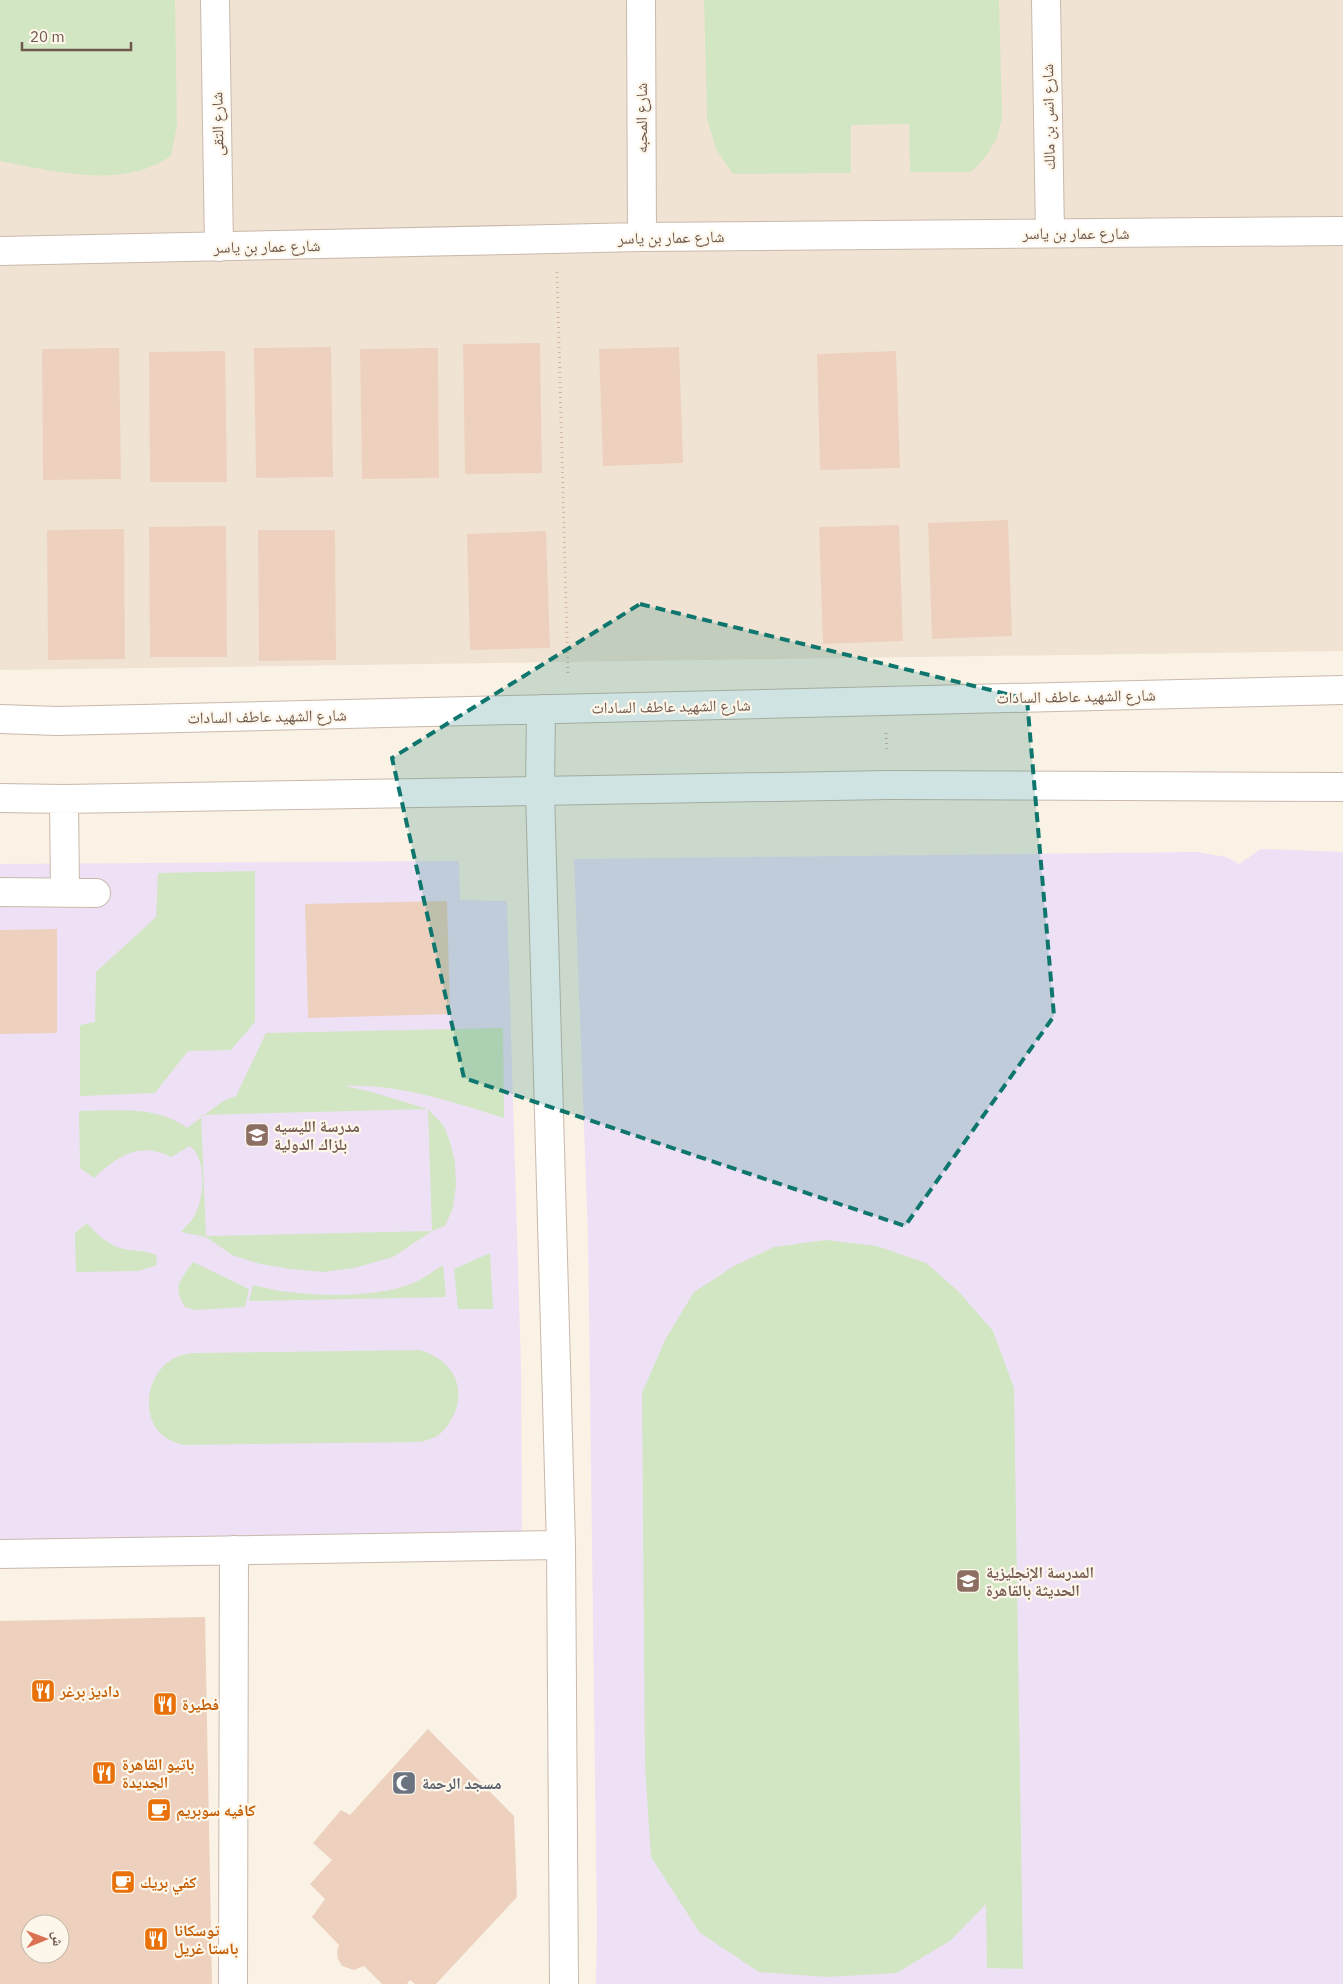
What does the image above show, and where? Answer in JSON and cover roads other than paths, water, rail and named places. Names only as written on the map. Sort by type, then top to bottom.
[{"type":"street","name":"شارع التقى","points":[[215,0],[219,247]]},
{"type":"street","name":"شارع المحبه","points":[[641,0],[642,236]]},
{"type":"street","name":"شارع انس بن مالك","points":[[1046,0],[1050,233]]},
{"type":"street","name":"شارع عمار بن ياسر","points":[[0,251],[642,236],[1343,231]]},
{"type":"street","name":"شارع الشهيد عاطف السادات","points":[[0,720],[57,721],[1343,690]]},
{"type":"street","points":[[541,709],[540,790],[561,1545],[564,1984]]},
{"type":"street","points":[[0,798],[64,799],[888,785],[1343,787]]},
{"type":"street","points":[[64,799],[65,893]]},
{"type":"street","points":[[0,892],[96,893]]},
{"type":"street","points":[[0,1554],[561,1545]]},
{"type":"street","points":[[233,1984],[234,1550]]},
{"type":"place","name":"مدرسة الليسيه بلزاك الدولية","points":[[257,1135]]},
{"type":"place","name":"المدرسة الإنجليزية الحديثة بالقاهرة","points":[[968,1581]]},
{"type":"place","name":"داديز برغر","points":[[43,1691]]},
{"type":"place","name":"فطيرة","points":[[165,1704]]},
{"type":"place","name":"باتيو القاهرة الجديدة","points":[[104,1773]]},
{"type":"place","name":"مسجد الرحمة","points":[[404,1783]]},
{"type":"place","name":"كافيه سوبريم","points":[[159,1810]]},
{"type":"place","name":"كفي بريك","points":[[123,1882]]},
{"type":"place","name":"توسكانا باستا غريل","points":[[156,1939]]}]
